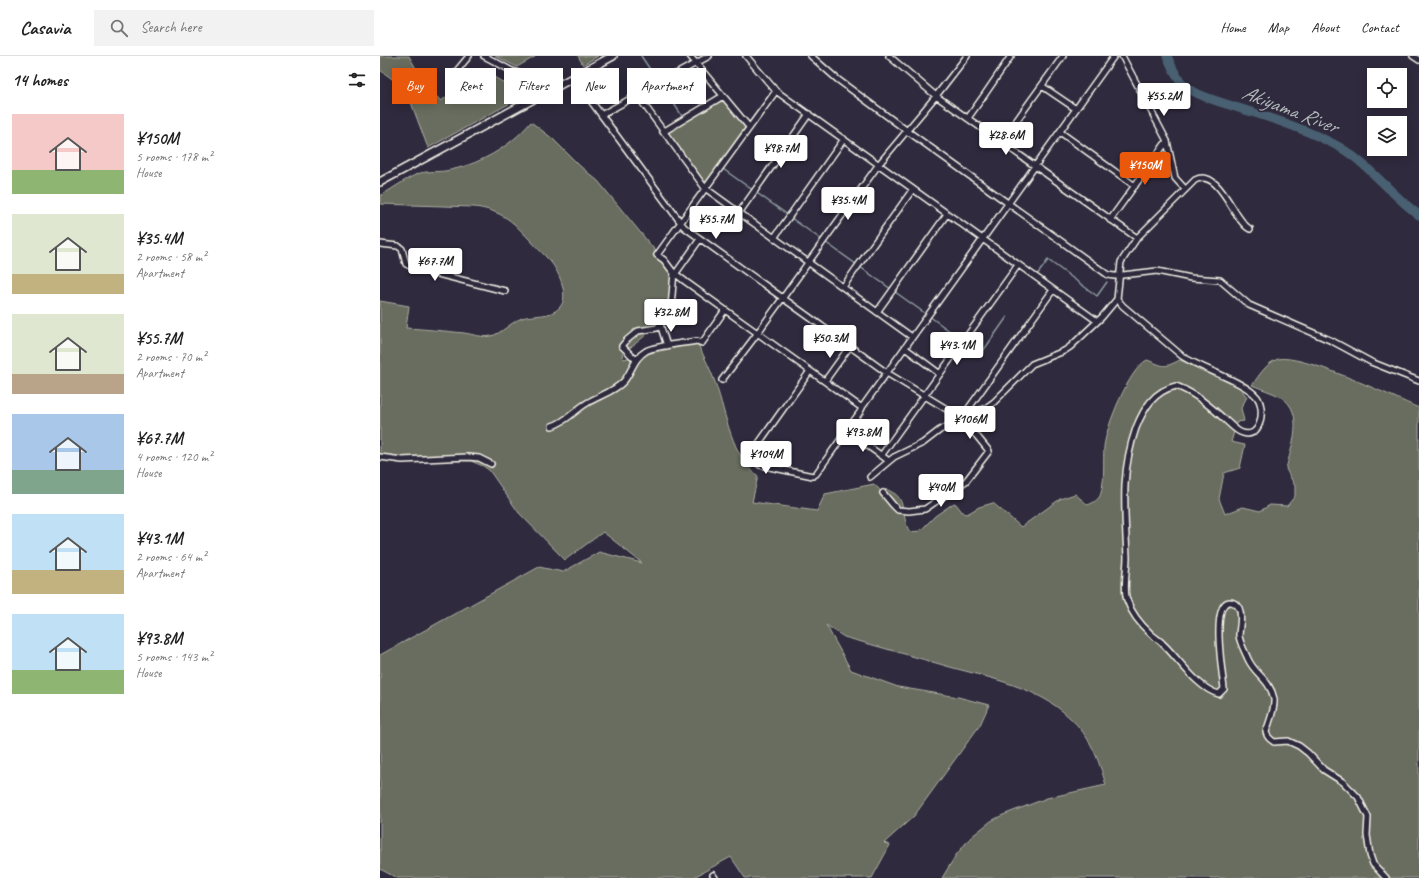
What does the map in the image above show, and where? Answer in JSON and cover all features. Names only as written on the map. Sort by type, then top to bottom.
[{"type":"main road","points":[[592,68],[613,56]]},
{"type":"main road","points":[[380,182],[523,104]]},
{"type":"street","points":[[459,68],[469,56]]},
{"type":"street","points":[[484,56],[506,68]]},
{"type":"street","points":[[690,56],[749,127]]},
{"type":"street","points":[[687,68],[709,56]]},
{"type":"street","points":[[746,56],[776,91],[1097,321]]},
{"type":"street","points":[[811,56],[837,79],[906,130],[1108,275],[1157,270],[1191,278],[1220,280],[1249,305],[1332,341],[1371,362],[1419,381]]},
{"type":"street","points":[[889,56],[936,96],[1137,238]]},
{"type":"street","points":[[722,380],[879,164],[936,96],[967,56]]},
{"type":"street","points":[[968,118],[1011,56]]},
{"type":"street","points":[[1001,142],[1063,56]]},
{"type":"street","points":[[810,371],[749,457],[760,465],[813,476],[816,474],[886,373],[1114,56]]},
{"type":"street","points":[[1122,56],[1167,141],[1175,178],[1185,189]]},
{"type":"street","points":[[1413,56],[1419,60]]},
{"type":"street","points":[[1042,86],[1076,109]]},
{"type":"street","points":[[776,91],[657,255],[664,260],[675,273],[862,407]]},
{"type":"street","points":[[663,132],[723,96]]},
{"type":"street","points":[[601,116],[627,101]]},
{"type":"street","points":[[592,104],[684,227],[886,373],[963,419],[989,451],[966,481],[925,509],[898,510],[883,493]]},
{"type":"street","points":[[643,104],[705,188],[912,337]]},
{"type":"street","points":[[739,213],[809,114]]},
{"type":"street","points":[[1060,132],[1135,186]]},
{"type":"street","points":[[774,238],[844,139]]},
{"type":"street","points":[[1110,220],[1167,141]]},
{"type":"street","points":[[1250,229],[1246,227],[1239,218],[1226,196],[1210,180],[1198,179],[1185,189],[1137,238],[1121,262],[1118,299],[1123,306],[1190,362],[1240,384],[1252,392],[1258,399],[1261,412],[1256,431],[1245,434],[1240,432],[1217,412],[1191,393],[1176,386],[1169,388],[1150,401],[1139,420],[1127,458],[1124,480],[1126,599],[1146,629],[1163,643],[1189,673],[1210,691],[1219,694],[1224,689],[1220,652],[1219,618],[1225,603],[1235,603],[1238,606],[1241,616],[1239,637],[1251,666],[1268,684],[1274,699],[1274,706],[1266,732],[1267,735],[1274,742],[1288,741],[1298,746],[1308,753],[1324,770],[1344,782],[1358,797],[1368,817],[1367,835],[1373,864],[1386,878]]},
{"type":"street","points":[[843,287],[913,189]]},
{"type":"street","points":[[877,312],[947,214]]},
{"type":"street","points":[[636,360],[622,346],[638,331],[656,328],[667,315],[671,307],[675,273],[700,239]]},
{"type":"street","points":[[380,244],[398,246],[402,249],[406,264],[414,268],[505,291]]},
{"type":"street","points":[[881,456],[1018,265]]},
{"type":"street","points":[[963,419],[966,412],[1053,290]]},
{"type":"street","points":[[870,477],[898,455],[923,443],[940,430],[994,402],[1032,364],[1064,351],[1097,321],[1118,299]]},
{"type":"street","points":[[552,426],[563,421],[587,403],[608,394],[624,380],[636,360],[646,351],[697,341],[702,343],[726,310]]},
{"type":"street","points":[[660,324],[667,346]]},
{"type":"street","points":[[825,381],[850,346]]},
{"type":"street","points":[[905,348],[940,374]]},
{"type":"street","points":[[847,431],[889,461]]},
{"type":"street","points":[[380,457],[402,460],[468,456],[479,458],[491,464]]},
{"type":"green space","points":[[380,56],[409,56],[416,68],[392,68],[392,79],[380,70]]},
{"type":"green space","points":[[495,56],[536,56],[517,67]]},
{"type":"green space","points":[[578,56],[598,56],[583,65]]},
{"type":"green space","points":[[496,78],[504,83],[504,104],[509,104],[428,148],[412,104],[437,104],[437,97],[441,101],[445,98],[445,104],[496,104]]},
{"type":"green space","points":[[721,101],[725,102],[745,125],[746,130],[707,182],[702,182],[667,134],[668,130]]},
{"type":"green space","points":[[531,122],[553,139],[580,166],[598,181],[677,277],[672,299],[664,316],[652,330],[622,354],[623,359],[697,343],[714,379],[736,447],[749,468],[758,476],[752,502],[817,511],[825,494],[874,484],[883,493],[886,489],[898,497],[903,507],[906,524],[910,532],[920,531],[935,516],[954,503],[963,513],[967,514],[979,507],[993,503],[1021,527],[1060,499],[1075,494],[1088,505],[1098,499],[1101,493],[1104,447],[1114,413],[1126,386],[1140,366],[1147,360],[1166,366],[1180,360],[1239,387],[1247,397],[1241,408],[1244,421],[1237,422],[1231,442],[1245,445],[1240,468],[1224,473],[1219,499],[1225,514],[1243,507],[1260,511],[1270,505],[1287,506],[1295,496],[1295,486],[1286,469],[1295,431],[1293,412],[1289,404],[1281,397],[1252,385],[1270,363],[1278,359],[1290,359],[1326,369],[1419,408],[1419,878],[942,878],[956,855],[971,837],[991,821],[1047,798],[1106,785],[1093,748],[1083,732],[1069,717],[1043,698],[1028,691],[997,680],[844,637],[826,625],[851,670],[898,687],[958,697],[989,705],[980,725],[914,816],[884,843],[890,845],[872,878],[745,878],[731,857],[692,878],[397,878],[380,869],[380,655],[539,567],[563,572],[599,552],[642,563],[603,532],[565,560],[519,513],[489,470],[471,461],[380,459],[380,301],[409,306],[406,328],[488,336],[499,333],[522,318],[552,313],[560,307],[564,296],[562,283],[552,264],[511,221],[503,216],[489,210],[474,207],[380,204],[380,196],[417,174],[445,171],[481,160],[513,140]]},
{"type":"waterway","points":[[641,56],[649,68]]},
{"type":"waterway","name":"Akiyama River","points":[[1167,56],[1178,78],[1190,89],[1213,100],[1294,126],[1341,148],[1362,163],[1399,199],[1419,215]]},
{"type":"waterway","points":[[674,104],[682,116]]},
{"type":"waterway","points":[[723,169],[788,215]]},
{"type":"waterway","points":[[791,218],[822,240]]},
{"type":"waterway","points":[[825,242],[926,314]]},
{"type":"waterway","points":[[1037,275],[1048,260],[1097,296],[1107,282]]},
{"type":"waterway","points":[[929,316],[962,340]]},
{"type":"waterway","points":[[965,342],[981,354],[1007,317]]}]
